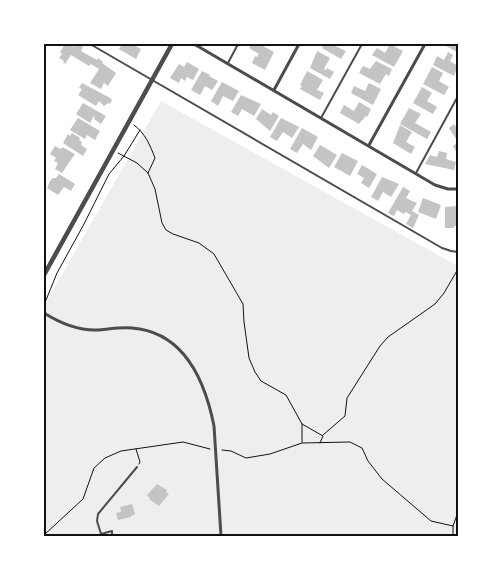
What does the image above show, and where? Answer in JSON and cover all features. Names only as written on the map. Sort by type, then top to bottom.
[{"type":"street","points":[[44,275],[172,44]]},
{"type":"street","points":[[194,44],[416,174],[440,187],[458,189]]},
{"type":"street","points":[[274,90],[299,44]]},
{"type":"street","points":[[369,145],[425,44]]},
{"type":"street","points":[[44,313],[72,327],[96,330],[131,328],[156,333],[173,343],[187,358],[203,386],[212,418],[221,536]]},
{"type":"lane","points":[[90,44],[442,248],[458,252]]},
{"type":"lane","points":[[228,63],[238,44]]},
{"type":"lane","points":[[321,118],[362,44]]},
{"type":"lane","points":[[416,174],[458,96]]},
{"type":"lane","points":[[112,536],[112,531],[101,534],[97,521],[98,514],[138,467]]},
{"type":"path","points":[[129,122],[140,130],[149,143],[155,158],[148,173]]},
{"type":"path","points":[[44,305],[57,273],[109,174],[124,156],[140,130]]},
{"type":"path","points":[[114,150],[148,173],[155,189],[162,224],[166,230],[199,243],[214,254],[244,304],[244,322],[249,358],[255,372],[261,380],[286,395],[302,424],[302,443]]},
{"type":"path","points":[[320,444],[323,436],[345,416],[348,398],[380,346],[388,337],[435,304],[458,269]]},
{"type":"path","points":[[302,424],[323,436]]},
{"type":"path","points":[[44,535],[83,499],[94,468],[105,458],[121,451],[183,442],[215,450],[231,451],[246,458],[270,454],[302,443],[350,442],[362,448],[368,461],[382,479],[431,521],[453,526]]},
{"type":"path","points":[[136,449],[140,462],[138,467]]},
{"type":"path","points":[[453,536],[453,526],[458,512]]},
{"type":"shaded area","points":[[161,101],[458,266],[458,536],[44,536],[44,306]]},
{"type":"building","points":[[65,44],[74,47],[78,44],[83,47],[81,51],[97,60],[98,58],[116,73],[108,86],[104,83],[101,89],[90,83],[99,69],[91,64],[89,66],[71,55],[65,64],[59,58]]},
{"type":"building","points":[[117,44],[132,44],[141,49],[136,59],[119,49],[121,46]]},
{"type":"building","points":[[252,44],[259,44],[274,52],[265,70],[252,63],[255,56],[257,57],[259,54],[249,48]]},
{"type":"building","points":[[324,44],[336,44],[335,46],[346,51],[341,59],[322,48]]},
{"type":"building","points":[[390,44],[403,51],[394,67],[372,55],[377,48],[385,53]]},
{"type":"building","points":[[448,44],[458,44],[457,52],[446,46]]},
{"type":"building","points":[[317,51],[330,58],[324,69],[326,70],[327,68],[334,72],[330,79],[310,68]]},
{"type":"building","points":[[448,52],[453,55],[450,61],[458,66],[454,76],[433,65],[437,56],[444,60]]},
{"type":"building","points":[[376,61],[392,69],[389,76],[386,74],[380,84],[359,73],[363,66],[370,69]]},
{"type":"building","points":[[187,62],[199,69],[193,80],[187,77],[185,81],[181,78],[179,83],[170,78],[179,64],[184,67]]},
{"type":"building","points":[[432,67],[443,73],[439,81],[449,87],[444,95],[423,84]]},
{"type":"building","points":[[202,71],[218,81],[212,90],[205,86],[200,95],[191,90]]},
{"type":"building","points":[[307,71],[323,80],[317,90],[324,93],[320,100],[300,89]]},
{"type":"building","points":[[222,82],[239,91],[233,101],[223,96],[218,106],[211,101]]},
{"type":"building","points":[[82,83],[110,98],[112,100],[110,104],[108,103],[104,106],[99,101],[96,106],[78,95],[82,89],[79,88]]},
{"type":"building","points":[[369,83],[381,89],[373,105],[351,93],[354,86],[365,91]]},
{"type":"building","points":[[422,87],[432,93],[427,101],[437,107],[433,114],[413,103]]},
{"type":"building","points":[[241,95],[261,104],[254,116],[242,109],[238,116],[231,112]]},
{"type":"building","points":[[359,102],[371,109],[367,117],[365,116],[359,124],[340,113],[344,105],[354,111]]},
{"type":"building","points":[[83,103],[106,116],[101,124],[94,119],[94,116],[90,123],[76,114]]},
{"type":"building","points":[[409,108],[421,114],[415,123],[431,132],[427,139],[400,124]]},
{"type":"building","points":[[262,109],[271,115],[273,112],[279,116],[270,131],[256,119]]},
{"type":"building","points":[[78,118],[100,131],[95,140],[87,135],[85,139],[70,130]]},
{"type":"building","points":[[281,118],[299,127],[292,138],[283,132],[277,141],[270,137]]},
{"type":"building","points":[[454,124],[458,130],[458,142],[449,128]]},
{"type":"building","points":[[400,125],[412,132],[406,142],[415,147],[411,154],[393,143]]},
{"type":"building","points":[[302,128],[318,137],[311,150],[303,144],[297,153],[290,149]]},
{"type":"building","points":[[72,133],[80,138],[81,145],[87,149],[83,156],[63,143],[68,134],[70,136]]},
{"type":"building","points":[[458,142],[458,155],[453,146]]},
{"type":"building","points":[[320,145],[337,155],[329,168],[313,156]]},
{"type":"building","points":[[55,146],[61,149],[62,147],[75,154],[62,173],[55,169],[58,163],[54,161],[56,158],[50,154]]},
{"type":"building","points":[[439,151],[447,153],[446,159],[456,162],[454,170],[425,164],[430,155],[437,157]]},
{"type":"building","points":[[342,153],[358,161],[350,176],[334,167]]},
{"type":"building","points":[[362,165],[377,174],[369,188],[361,183],[364,178],[357,174]]},
{"type":"building","points":[[59,174],[75,184],[71,191],[64,187],[58,195],[47,188],[50,181]]},
{"type":"building","points":[[382,177],[399,184],[391,197],[383,192],[378,201],[371,197]]},
{"type":"building","points":[[403,187],[410,191],[406,198],[417,203],[412,211],[419,215],[413,228],[406,224],[411,215],[406,212],[404,214],[397,210],[394,216],[388,213]]},
{"type":"building","points":[[423,198],[441,205],[436,219],[418,212]]},
{"type":"building","points":[[458,206],[458,226],[445,228],[445,207]]},
{"type":"building","points":[[157,484],[167,490],[166,492],[169,494],[159,506],[149,499],[147,495]]},
{"type":"building","points":[[132,504],[135,514],[118,520],[116,513],[121,512],[120,507]]}]
